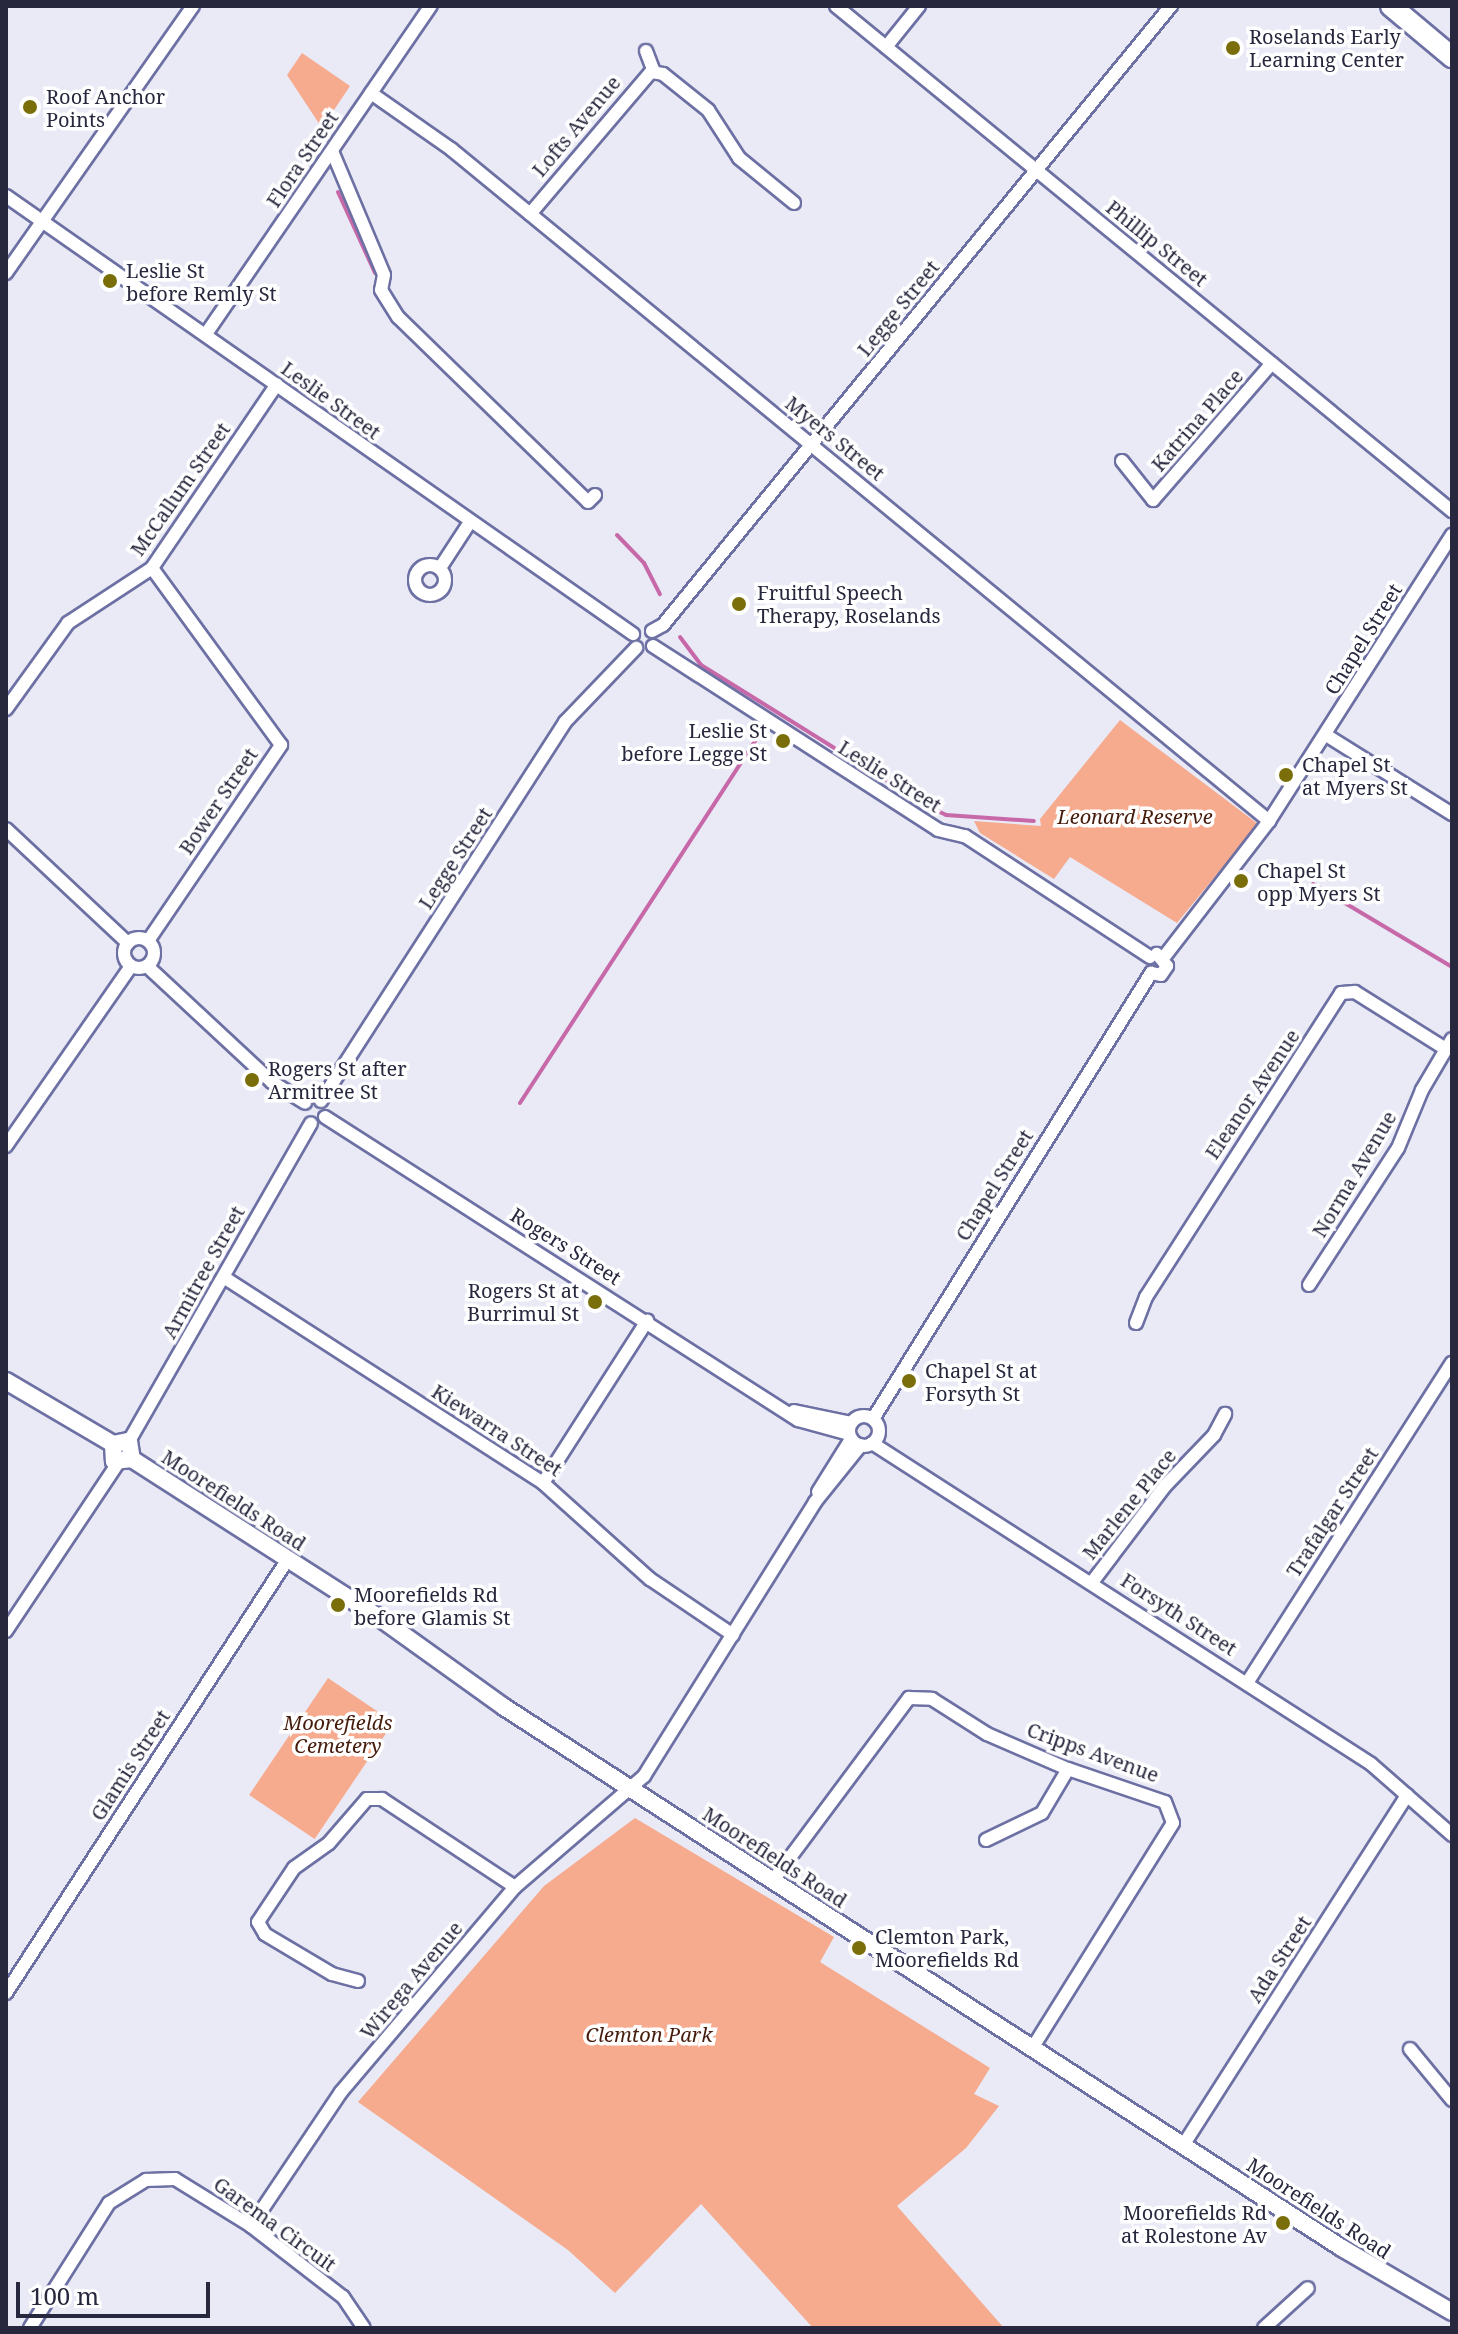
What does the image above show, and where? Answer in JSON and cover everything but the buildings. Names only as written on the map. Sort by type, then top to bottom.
[{"type":"highway","points":[[1391,6],[1452,57]]},
{"type":"main road","points":[[6,1381],[121,1443],[125,1461]]},
{"type":"main road","name":"Moorefields Road","points":[[125,1461],[288,1559],[504,1707],[1184,2144],[1449,2309]]},
{"type":"street","points":[[6,273],[193,6]]},
{"type":"street","name":"Flora Street","points":[[206,334],[431,6]]},
{"type":"street","name":"Phillip Street","points":[[836,6],[1452,511]]},
{"type":"street","points":[[886,47],[919,6]]},
{"type":"street","name":"Legge Street","points":[[652,631],[663,625],[1171,6]]},
{"type":"street","points":[[646,51],[654,72],[708,110],[739,158],[794,203]]},
{"type":"street","name":"Lofts Avenue","points":[[530,214],[641,79],[654,72]]},
{"type":"street","name":"Myers Street","points":[[371,93],[451,149],[1269,821]]},
{"type":"street","points":[[332,151],[384,275],[381,290],[398,317],[588,502],[595,495]]},
{"type":"street","name":"Leslie Street","points":[[6,196],[633,634]]},
{"type":"street","name":"Katrina Place","points":[[1122,461],[1153,500],[1272,363]]},
{"type":"street","name":"McCallum Street","points":[[6,709],[68,623],[152,568],[277,384]]},
{"type":"street","points":[[440,568],[470,522]]},
{"type":"street","name":"Chapel Street","points":[[873,1419],[1151,973],[1166,970],[1157,957],[1269,821],[1452,535]]},
{"type":"street","name":"Bower Street","points":[[148,941],[281,745],[152,568]]},
{"type":"street","points":[[642,628],[652,631],[653,646],[636,648],[633,634],[642,628]]},
{"type":"street","name":"Leslie Street","points":[[653,646],[938,830],[965,836],[1157,957]]},
{"type":"street","name":"Legge Street","points":[[321,1101],[565,722],[636,648]]},
{"type":"street","points":[[1326,735],[1452,814]]},
{"type":"street","points":[[6,829],[128,943],[148,941],[154,954],[147,966]]},
{"type":"street","points":[[128,943],[124,955],[131,966]]},
{"type":"street","points":[[131,966],[147,966],[272,1082],[305,1103],[321,1101],[325,1117],[311,1123],[303,1114],[305,1103]]},
{"type":"street","points":[[6,1146],[131,966]]},
{"type":"street","name":"Eleanor Avenue","points":[[1136,1323],[1154,1283],[1341,993],[1355,992],[1449,1044]]},
{"type":"street","name":"Norma Avenue","points":[[1309,1285],[1398,1148],[1422,1090],[1449,1044]]},
{"type":"street","name":"Rogers Street","points":[[325,1117],[787,1409],[817,1427],[857,1437]]},
{"type":"street","name":"Armitree Street","points":[[121,1443],[225,1278],[311,1123]]},
{"type":"street","name":"Kiewarra Street","points":[[225,1278],[543,1483],[650,1579],[733,1635]]},
{"type":"street","points":[[543,1483],[647,1321]]},
{"type":"street","name":"Trafalgar Street","points":[[1247,1683],[1452,1363]]},
{"type":"street","name":"Rogers Street","points":[[787,1409],[857,1437]]},
{"type":"street","name":"Marlene Place","points":[[1093,1581],[1165,1486],[1214,1435],[1225,1414]]},
{"type":"street","points":[[633,1788],[857,1437],[861,1416],[873,1419],[878,1431],[857,1437],[830,1468]]},
{"type":"street","points":[[815,1502],[830,1468],[835,1442],[817,1427]]},
{"type":"street","name":"Forsyth Street","points":[[857,1437],[1093,1581],[1371,1764],[1449,1828]]},
{"type":"street","points":[[6,1631],[125,1461]]},
{"type":"street","name":"Glamis Street","points":[[6,1993],[288,1559]]},
{"type":"street","name":"Cripps Avenue","points":[[774,1879],[909,1698],[932,1699],[973,1728],[1068,1769],[1154,1795],[1170,1807],[1174,1819],[1033,2047]]},
{"type":"street","points":[[986,1840],[1042,1813],[1068,1769]]},
{"type":"street","name":"Wirega Avenue","points":[[251,2226],[341,2092],[515,1887],[633,1788]]},
{"type":"street","name":"Ada Street","points":[[1184,2144],[1407,1795]]},
{"type":"street","points":[[358,1981],[332,1974],[265,1934],[258,1922],[294,1868],[329,1843],[367,1799],[382,1799],[515,1887]]},
{"type":"street","points":[[1410,2049],[1452,2100]]},
{"type":"street","name":"Garema Circuit","points":[[30,2328],[109,2203],[146,2180],[175,2179],[251,2226],[343,2297],[364,2328]]},
{"type":"street","points":[[1264,2328],[1308,2288]]},
{"type":"green space","points":[[302,53],[350,86],[322,128],[287,75]]},
{"type":"green space","name":"Leonard Reserve","points":[[1120,720],[1258,824],[1177,923],[1070,857],[1054,879],[980,833],[974,821],[1041,826],[1040,819]]},
{"type":"green space","name":"Moorefields Cemetery","points":[[328,1678],[393,1722],[315,1839],[249,1795]]},
{"type":"green space","name":"Clemton Park","points":[[635,1818],[834,1937],[820,1962],[990,2068],[974,2094],[999,2106],[966,2148],[897,2206],[1004,2328],[813,2328],[701,2204],[615,2293],[568,2250],[358,2102],[544,1886]]},
{"type":"waterway","points":[[338,192],[375,273]]},
{"type":"waterway","points":[[617,535],[644,563],[660,594]]},
{"type":"waterway","points":[[680,637],[701,665],[929,807],[946,815],[1034,821]]},
{"type":"waterway","points":[[520,1103],[760,734]]},
{"type":"waterway","points":[[1313,884],[1452,967]]},
{"type":"place","name":"Roselands Early Learning Center","points":[[1233,48]]},
{"type":"place","name":"Roof Anchor Points","points":[[30,107]]},
{"type":"place","name":"Leslie St before Remly St","points":[[110,281]]},
{"type":"place","name":"Fruitful Speech Therapy, Roselands","points":[[739,604]]},
{"type":"place","name":"Leslie St before Legge St","points":[[783,741]]},
{"type":"place","name":"Chapel St at Myers St","points":[[1286,775]]},
{"type":"place","name":"Chapel St opp Myers St","points":[[1241,881]]},
{"type":"place","name":"Rogers St after Armitree St","points":[[252,1080]]},
{"type":"place","name":"Rogers St at Burrimul St","points":[[595,1302]]},
{"type":"place","name":"Chapel St at Forsyth St","points":[[909,1381]]},
{"type":"place","name":"Moorefields Rd before Glamis St","points":[[338,1605]]},
{"type":"place","name":"Clemton Park, Moorefields Rd","points":[[859,1948]]},
{"type":"place","name":"Moorefields Rd at Rolestone Av","points":[[1283,2223]]}]
